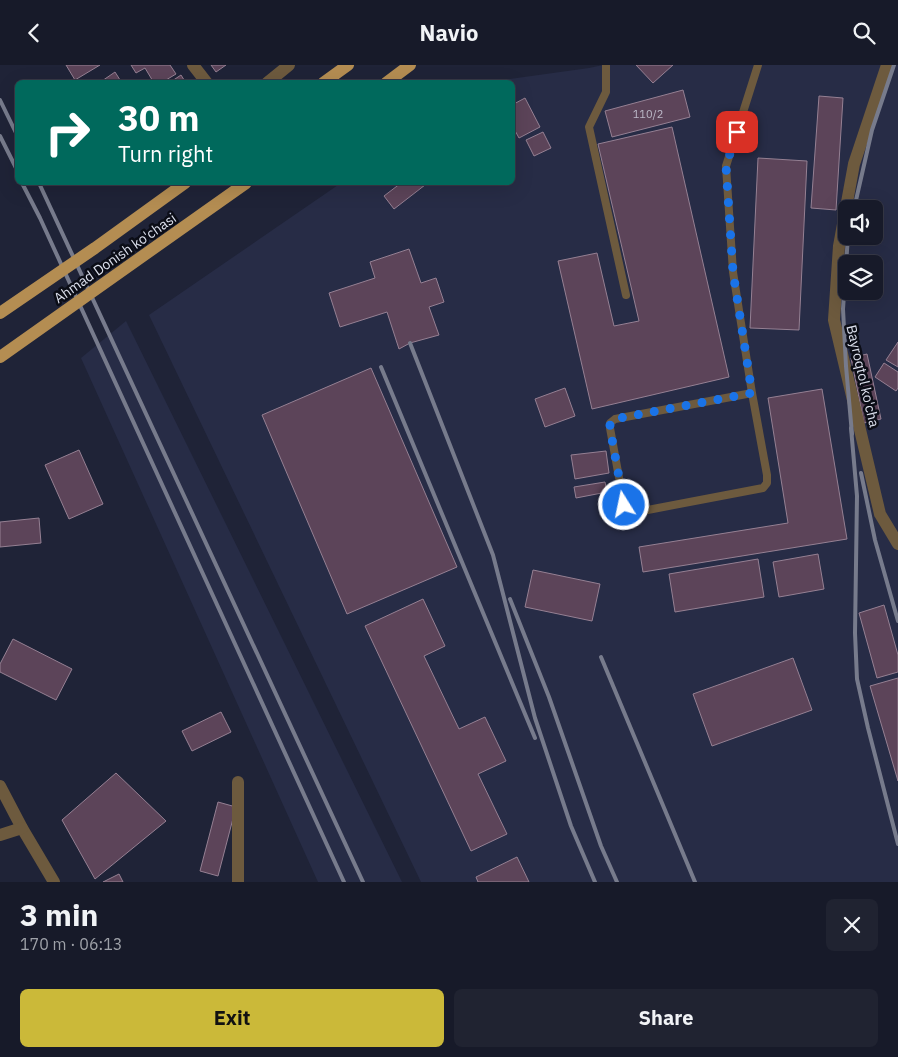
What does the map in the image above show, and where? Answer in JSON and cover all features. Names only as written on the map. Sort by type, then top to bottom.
[{"type":"main road","points":[[327,80],[348,65]]},
{"type":"main road","points":[[390,80],[410,65]]},
{"type":"main road","name":"Ahmad Donish ko'chasi","points":[[0,313],[182,185]]},
{"type":"main road","name":"Ahmad Donish ko'chasi","points":[[0,357],[243,185]]},
{"type":"street","points":[[193,65],[205,80]]},
{"type":"street","points":[[270,80],[288,65]]},
{"type":"street","name":"Bayroqtol ko'cha","points":[[887,65],[854,164],[839,246],[834,320],[880,514],[898,544]]},
{"type":"street","points":[[238,782],[238,882]]},
{"type":"street","points":[[0,786],[54,882]]},
{"type":"street","points":[[0,835],[22,828]]},
{"type":"lane","points":[[606,65],[606,92],[589,127],[626,295]]},
{"type":"lane","points":[[752,393],[615,419],[610,423],[626,510],[632,513],[764,488],[767,483],[733,272],[726,166],[758,65]]},
{"type":"shaded area","points":[[603,65],[898,65],[898,882],[421,882],[149,315],[338,185],[515,185],[515,80],[502,80]]},
{"type":"shaded area","points":[[126,321],[402,882],[318,882],[81,358]]},
{"type":"building","points":[[66,65],[100,65],[75,80]]},
{"type":"building","points":[[131,65],[170,65],[176,74],[166,80],[152,80],[145,68],[136,73]]},
{"type":"building","points":[[211,65],[226,65],[216,72]]},
{"type":"building","points":[[636,65],[673,65],[653,83]]},
{"type":"building","points":[[115,72],[120,80],[103,80]]},
{"type":"building","points":[[181,75],[184,80],[174,80]]},
{"type":"building","points":[[683,90],[690,117],[612,137],[605,111]]},
{"type":"building","points":[[819,96],[843,98],[836,210],[811,208]]},
{"type":"building","points":[[525,98],[540,127],[519,138],[515,131],[515,103]]},
{"type":"building","points":[[672,127],[729,377],[592,409],[558,261],[597,253],[614,326],[639,321],[598,144]]},
{"type":"building","points":[[543,132],[551,148],[534,156],[526,140]]},
{"type":"building","points":[[758,158],[807,161],[799,330],[750,328]]},
{"type":"building","points":[[398,185],[425,185],[394,209],[384,196]]},
{"type":"building","points":[[409,249],[421,283],[436,278],[444,302],[429,307],[439,335],[410,343],[399,349],[387,312],[340,327],[329,293],[375,278],[370,262]]},
{"type":"building","points":[[898,342],[898,367],[886,360]]},
{"type":"building","points":[[867,354],[881,419],[864,423],[851,358]]},
{"type":"building","points":[[884,363],[898,372],[898,388],[896,391],[875,377]]},
{"type":"building","points":[[371,368],[457,567],[347,614],[262,415]]},
{"type":"building","points":[[565,388],[575,416],[545,427],[535,399]]},
{"type":"building","points":[[822,389],[847,539],[643,572],[639,547],[788,523],[768,398]]},
{"type":"building","points":[[79,450],[103,504],[69,519],[45,465]]},
{"type":"building","points":[[606,451],[609,473],[575,479],[571,455]]},
{"type":"building","points":[[605,482],[607,492],[576,498],[574,487]]},
{"type":"building","points":[[39,518],[41,543],[0,547],[0,522]]},
{"type":"building","points":[[818,554],[824,589],[779,597],[773,562]]},
{"type":"building","points":[[758,559],[764,597],[675,612],[669,574]]},
{"type":"building","points":[[533,570],[600,584],[592,621],[525,607]]},
{"type":"building","points":[[423,599],[445,646],[424,656],[459,729],[485,717],[506,761],[478,774],[507,834],[471,851],[365,626]]},
{"type":"building","points":[[884,605],[898,655],[898,672],[877,678],[859,613]]},
{"type":"building","points":[[13,639],[72,669],[56,700],[0,672],[0,664]]},
{"type":"building","points":[[793,658],[812,710],[712,746],[693,694]]},
{"type":"building","points":[[898,678],[898,781],[870,686]]},
{"type":"building","points":[[221,712],[231,732],[192,751],[182,731]]},
{"type":"building","points":[[116,773],[166,821],[95,879],[62,820]]},
{"type":"building","points":[[218,802],[236,807],[218,876],[200,871]]},
{"type":"building","points":[[517,857],[529,882],[478,882],[476,877]]},
{"type":"building","points":[[119,874],[123,882],[103,882]]},
{"type":"railway","points":[[856,200],[872,130],[894,65]]},
{"type":"railway","points":[[0,100],[15,131]]},
{"type":"railway","points":[[0,136],[15,166]]},
{"type":"railway","points":[[23,185],[40,218],[344,882]]},
{"type":"railway","points":[[40,185],[363,882]]},
{"type":"railway","points":[[847,245],[843,309],[852,434]]},
{"type":"railway","points":[[410,343],[493,555],[535,718],[571,826],[595,882]]},
{"type":"railway","points":[[381,367],[535,738]]},
{"type":"railway","points":[[851,428],[857,496],[855,633],[857,679],[898,844]]},
{"type":"railway","points":[[861,473],[875,540],[898,621]]},
{"type":"railway","points":[[510,599],[549,697],[601,846],[617,882]]},
{"type":"railway","points":[[601,657],[695,882]]},
{"type":"route","points":[[624,505],[610,423],[615,419],[752,393],[733,272],[726,166],[737,132]]}]
